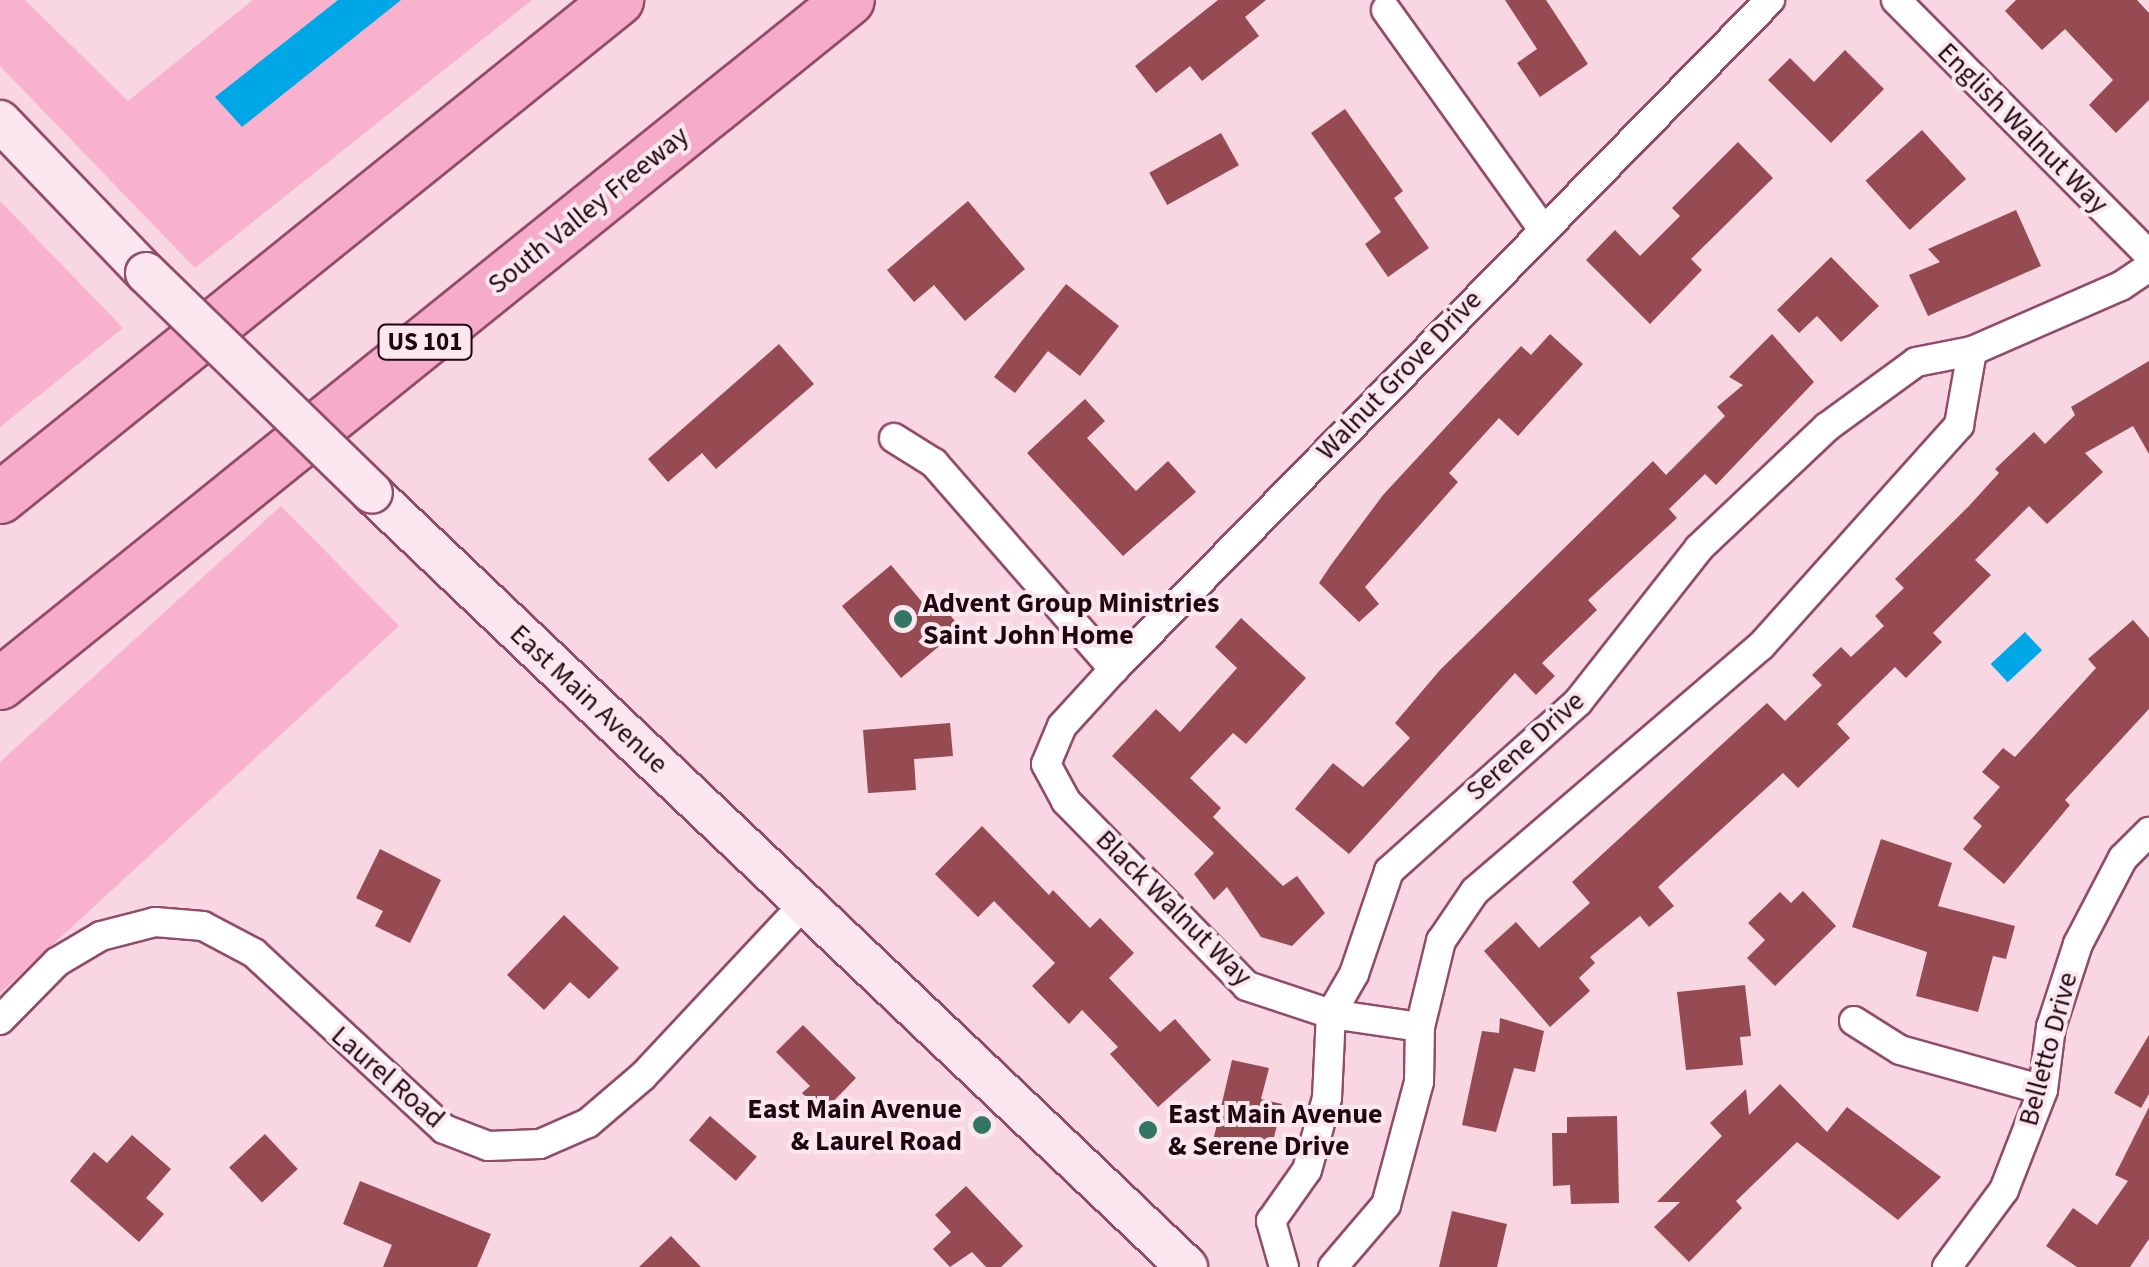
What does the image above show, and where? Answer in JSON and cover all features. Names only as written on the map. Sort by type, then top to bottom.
[{"type":"highway","points":[[0,498],[618,0]]},
{"type":"highway","name":"South Valley Freeway","points":[[0,684],[849,0]]},
{"type":"street","name":"Walnut Grove Drive","points":[[1046,764],[1062,726],[1114,668],[1770,0]]},
{"type":"street","name":"English Walnut Way","points":[[1896,0],[2149,255]]},
{"type":"street","points":[[1386,10],[1542,228]]},
{"type":"street","name":"East Main Avenue","points":[[0,121],[146,273],[372,492],[1187,1267]]},
{"type":"street","name":"Serene Drive","points":[[1284,1267],[1271,1220],[1306,1170],[1327,1098],[1331,1014],[1354,974],[1389,872],[1578,702],[1699,548],[1828,427],[1916,362],[1972,351],[2121,286],[2149,268]]},
{"type":"street","points":[[1333,1267],[1386,1205],[1419,1082],[1420,1028],[1441,941],[1475,892],[1761,646],[1958,425],[1972,351]]},
{"type":"street","points":[[894,438],[934,463],[1114,668]]},
{"type":"street","name":"Black Walnut Way","points":[[1046,764],[1066,801],[1246,986],[1331,1014],[1420,1028]]},
{"type":"street","name":"Belletto Drive","points":[[1947,1267],[2004,1190],[2042,1090],[2051,1027],[2078,944],[2123,858],[2149,832]]},
{"type":"street","name":"Laurel Road","points":[[0,1020],[57,962],[101,936],[155,922],[203,926],[254,953],[444,1129],[488,1146],[540,1144],[588,1123],[643,1076],[804,903]]},
{"type":"street","points":[[1854,1022],[1900,1050],[2042,1090]]},
{"type":"shaded area","points":[[0,0],[25,0],[128,101],[253,0],[532,0],[195,268],[0,66]]},
{"type":"shaded area","points":[[0,201],[123,328],[0,427]]},
{"type":"shaded area","points":[[281,506],[399,626],[0,993],[0,762]]},
{"type":"water","points":[[338,0],[401,0],[242,127],[215,97]]},
{"type":"water","points":[[2025,632],[2042,650],[2008,682],[1991,664]]},
{"type":"building","points":[[1218,0],[1266,0],[1245,17],[1259,36],[1202,81],[1190,66],[1156,93],[1135,66]]},
{"type":"building","points":[[1505,0],[1546,0],[1588,64],[1540,97],[1517,63],[1537,49]]},
{"type":"building","points":[[2016,0],[2137,0],[2149,13],[2149,100],[2116,133],[2089,105],[2113,80],[2065,29],[2042,50],[2005,11]]},
{"type":"building","points":[[1845,50],[1884,89],[1831,143],[1768,80],[1790,58],[1814,82]]},
{"type":"building","points":[[1345,109],[1403,191],[1394,198],[1429,248],[1388,277],[1365,244],[1381,232],[1311,133]]},
{"type":"building","points":[[1922,130],[1966,179],[1910,230],[1866,181]]},
{"type":"building","points":[[1221,133],[1239,165],[1167,205],[1149,173]]},
{"type":"building","points":[[1738,142],[1773,178],[1691,259],[1702,270],[1650,324],[1586,260],[1615,230],[1640,256],[1680,216],[1672,208]]},
{"type":"building","points":[[968,201],[1025,269],[965,321],[934,285],[914,302],[887,270]]},
{"type":"building","points":[[2016,210],[2041,266],[1928,316],[1909,275],[1940,262],[1928,249]]},
{"type":"building","points":[[1831,257],[1879,306],[1841,342],[1817,316],[1799,333],[1777,310]]},
{"type":"building","points":[[1066,284],[1119,326],[1080,376],[1048,351],[1015,393],[994,377]]},
{"type":"building","points":[[1550,334],[1583,364],[1518,436],[1499,418],[1449,473],[1458,482],[1365,587],[1379,604],[1359,622],[1319,583],[1383,495],[1521,346],[1531,355]]},
{"type":"building","points":[[1772,334],[1814,382],[1716,485],[1705,474],[1669,509],[1677,518],[1588,600],[1597,610],[1542,663],[1555,676],[1536,695],[1515,673],[1349,854],[1295,809],[1333,763],[1363,787],[1410,738],[1395,723],[1440,670],[1653,461],[1666,475],[1725,416],[1717,407],[1743,385],[1729,377]]},
{"type":"building","points":[[779,344],[814,384],[716,469],[702,453],[668,482],[648,459]]},
{"type":"building","points":[[2149,361],[2149,454],[2133,426],[2085,453],[2103,472],[2047,524],[2029,506],[1975,560],[1991,575],[1933,633],[1942,642],[1906,678],[1895,667],[1837,724],[1850,738],[1798,788],[1783,773],[1658,887],[1674,906],[1649,927],[1640,916],[1590,957],[1595,963],[1579,978],[1590,991],[1550,1027],[1484,951],[1516,922],[1539,948],[1590,903],[1572,882],[1767,703],[1785,721],[1822,685],[1812,675],[1841,647],[1851,657],[1884,626],[1875,616],[1904,588],[1895,579],[1999,473],[1995,469],[2034,432],[2045,444],[2075,415],[2071,407]]},
{"type":"building","points":[[1085,399],[1105,421],[1087,438],[1136,491],[1168,461],[1196,492],[1123,556],[1027,453]]},
{"type":"building","name":"Advent Group Ministries Saint John Home","points":[[891,565],[928,609],[938,601],[961,628],[901,678],[842,606]]},
{"type":"building","points":[[1241,618],[1306,678],[1246,744],[1233,733],[1190,778],[1221,808],[1213,817],[1283,886],[1297,876],[1325,913],[1292,946],[1261,937],[1227,887],[1214,900],[1194,874],[1214,853],[1112,756],[1156,709],[1180,732],[1237,668],[1215,647]]},
{"type":"building","points":[[2133,620],[2149,638],[2149,709],[2065,800],[2070,805],[2004,884],[1963,849],[1982,826],[1973,818],[2000,787],[1982,772],[2003,748],[2015,757],[2096,668],[2088,659]]},
{"type":"building","points":[[950,723],[953,756],[914,759],[916,790],[868,793],[863,730]]},
{"type":"building","points":[[982,826],[1049,895],[1053,890],[1090,928],[1100,918],[1134,953],[1109,978],[1160,1032],[1175,1019],[1211,1060],[1158,1107],[1110,1054],[1118,1047],[1082,1010],[1069,1024],[1032,986],[1055,963],[994,901],[978,917],[935,874]]},
{"type":"building","points":[[1881,839],[1952,863],[1938,906],[2015,926],[2006,959],[1993,956],[1978,1012],[1916,996],[1927,952],[1852,927]]},
{"type":"building","points":[[380,849],[441,880],[410,943],[375,926],[383,911],[356,898]]},
{"type":"building","points":[[1803,891],[1836,926],[1775,986],[1747,958],[1765,940],[1748,923],[1780,892],[1791,903]]},
{"type":"building","points":[[564,915],[619,968],[589,999],[570,982],[544,1010],[507,975]]},
{"type":"building","points":[[1745,985],[1751,1036],[1740,1037],[1743,1065],[1686,1070],[1677,992]]},
{"type":"building","points":[[1500,1018],[1544,1031],[1535,1072],[1514,1068],[1496,1132],[1462,1125],[1482,1031],[1499,1033]]},
{"type":"building","points":[[803,1025],[856,1078],[822,1113],[802,1093],[810,1086],[776,1052]]},
{"type":"building","points":[[2149,1035],[2149,1094],[2141,1108],[2114,1093]]},
{"type":"building","points":[[1232,1060],[1269,1068],[1261,1099],[1282,1104],[1272,1146],[1213,1141]]},
{"type":"building","points":[[1780,1084],[1827,1132],[1847,1107],[1941,1177],[1898,1220],[1797,1142],[1736,1201],[1742,1208],[1689,1262],[1654,1227],[1680,1202],[1657,1202],[1722,1136],[1710,1123],[1746,1089],[1749,1115]]},
{"type":"building","points":[[2149,1107],[2149,1239],[2130,1267],[2077,1267],[2046,1246],[2073,1208],[2097,1225],[2128,1181],[2115,1175]]},
{"type":"building","points":[[710,1116],[757,1157],[736,1181],[689,1140]]},
{"type":"building","points":[[1617,1116],[1619,1203],[1571,1204],[1570,1185],[1553,1186],[1552,1133],[1567,1133],[1567,1117]]},
{"type":"building","points":[[265,1134],[298,1169],[262,1203],[229,1167]]},
{"type":"building","points":[[132,1135],[171,1169],[146,1198],[164,1214],[139,1242],[70,1181],[94,1152],[107,1163]]},
{"type":"building","points":[[360,1181],[491,1234],[477,1267],[383,1267],[392,1245],[343,1224]]},
{"type":"building","points":[[966,1186],[1023,1246],[1001,1267],[986,1267],[972,1252],[950,1267],[933,1249],[951,1232],[935,1215]]},
{"type":"building","points":[[1452,1211],[1507,1224],[1497,1267],[1439,1267]]},
{"type":"building","points":[[671,1236],[701,1267],[639,1267]]},
{"type":"place","name":"Advent Group Ministries Saint John Home","points":[[903,619]]},
{"type":"place","name":"East Main Avenue & Laurel Road","points":[[982,1125]]},
{"type":"place","name":"East Main Avenue & Serene Drive","points":[[1148,1130]]}]
